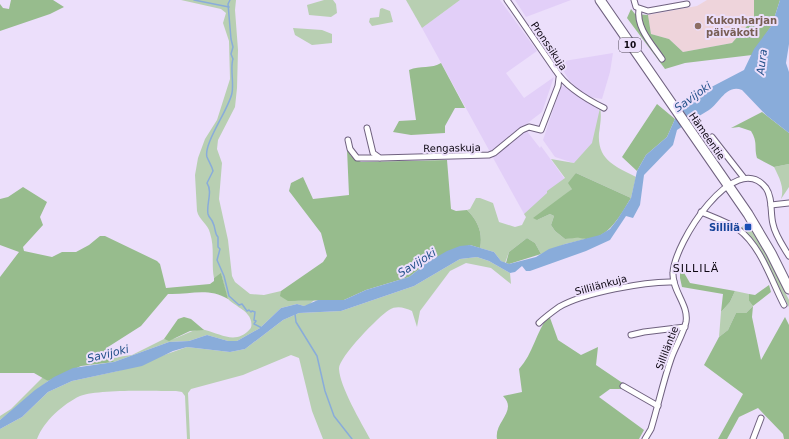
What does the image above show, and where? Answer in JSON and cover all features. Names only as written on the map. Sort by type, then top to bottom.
[{"type":"highway","name":"Hämeentie","points":[[600,0],[729,186],[762,237],[789,289]]},
{"type":"street","name":"Pronssikuja","points":[[507,0],[556,71],[559,78],[583,96],[604,108]]},
{"type":"street","points":[[634,0],[639,9],[639,19],[643,30],[662,59]]},
{"type":"street","points":[[639,9],[648,10],[687,4]]},
{"type":"street","name":"Rengaskuja","points":[[380,158],[482,157],[494,154],[522,130],[529,127],[541,130],[558,86],[559,78]]},
{"type":"street","points":[[367,128],[373,153],[380,158]]},
{"type":"street","points":[[712,137],[744,178],[753,178],[766,188],[771,205],[773,224],[789,256]]},
{"type":"street","points":[[348,140],[350,149],[357,158],[380,158]]},
{"type":"street","name":"Silliläntie","points":[[645,439],[651,429],[672,357],[684,327],[686,314],[674,282],[673,273],[678,252],[701,212],[729,186],[744,178]]},
{"type":"street","points":[[771,205],[789,203]]},
{"type":"street","points":[[701,212],[729,224],[750,240],[759,253],[784,305]]},
{"type":"street","name":"Sillilänkuja","points":[[539,323],[559,307],[582,298],[644,283],[674,282]]},
{"type":"street","points":[[631,335],[684,327]]},
{"type":"street","points":[[623,386],[658,406]]},
{"type":"street","points":[[753,439],[761,418]]},
{"type":"shaded area","points":[[460,0],[500,0],[537,51],[506,73],[524,98],[554,77],[542,112],[490,152],[422,28]]},
{"type":"shaded area","points":[[515,0],[571,0],[526,17]]},
{"type":"shaded area","name":"Kukonharjan päiväkoti","points":[[707,0],[754,0],[754,17],[732,43],[683,52],[669,39],[651,34],[648,15],[697,6]]},
{"type":"shaded area","points":[[613,53],[610,72],[602,99],[590,97],[578,90],[569,80],[558,62]]},
{"type":"shaded area","points":[[561,86],[566,87],[579,98],[597,108],[600,112],[600,127],[597,145],[605,173],[555,157],[543,140]]},
{"type":"shaded area","points":[[526,130],[540,148],[541,146],[572,189],[528,221],[492,156]]},
{"type":"green space","points":[[11,0],[53,0],[64,7],[50,14],[0,31],[0,4],[3,8],[9,9]]},
{"type":"green space","points":[[181,0],[236,0],[235,10],[238,50],[235,107],[218,140],[217,149],[222,163],[219,199],[228,240],[232,276],[235,282],[250,294],[264,295],[281,291],[281,296],[298,301],[314,300],[309,305],[304,306],[297,304],[281,308],[260,328],[237,341],[228,341],[207,335],[189,341],[169,342],[114,362],[110,358],[132,355],[164,339],[174,339],[194,331],[205,330],[223,336],[234,337],[245,334],[251,326],[250,318],[246,313],[229,300],[221,274],[214,278],[212,244],[209,230],[197,211],[195,175],[198,158],[205,139],[217,120],[230,79],[229,41],[223,23],[226,13],[221,9]]},
{"type":"green space","points":[[324,0],[333,0],[336,4],[337,13],[331,17],[309,15],[307,5]]},
{"type":"green space","points":[[406,0],[460,0],[422,28]]},
{"type":"green space","points":[[754,0],[780,0],[772,25],[752,55],[685,63],[665,69],[627,18],[631,9],[635,14],[648,15],[651,34],[669,39],[683,52],[732,43],[754,18]]},
{"type":"green space","points":[[382,8],[390,11],[393,22],[372,26],[369,22],[370,18],[379,17],[380,9]]},
{"type":"green space","points":[[293,28],[322,30],[332,34],[332,43],[312,45],[295,35]]},
{"type":"green space","points":[[441,63],[465,108],[455,108],[445,126],[445,133],[411,135],[393,132],[399,121],[416,120],[409,70],[434,66]]},
{"type":"green space","points":[[657,104],[675,119],[667,137],[646,155],[637,171],[622,157]]},
{"type":"green space","points":[[600,108],[601,117],[599,142],[601,150],[609,161],[636,177],[631,198],[576,173],[572,189],[537,220],[550,214],[554,216],[551,225],[555,231],[565,239],[580,237],[586,239],[565,244],[541,254],[535,243],[527,238],[509,252],[505,263],[501,261],[494,252],[480,248],[481,237],[479,228],[474,218],[467,210],[470,209],[476,198],[493,203],[499,222],[515,227],[522,225],[526,217],[524,214],[547,193],[547,191],[565,178],[551,159],[574,163],[592,143]]},
{"type":"green space","points":[[762,112],[789,133],[789,164],[774,167],[757,158],[755,142],[751,131],[739,127],[731,128]]},
{"type":"green space","points":[[347,149],[351,156],[361,162],[447,160],[451,209],[456,211],[467,210],[474,218],[479,228],[481,237],[480,248],[470,245],[428,262],[409,277],[366,290],[344,300],[288,301],[280,296],[281,291],[323,262],[327,256],[321,233],[289,191],[291,183],[303,177],[313,199],[349,195]]},
{"type":"green space","points":[[789,164],[789,187],[781,199],[782,187],[774,167]]},
{"type":"green space","points":[[576,173],[631,198],[608,230],[594,238],[565,239],[555,231],[551,225],[554,216],[550,214],[537,220],[533,218],[572,189],[568,183]]},
{"type":"green space","points":[[23,187],[47,202],[40,217],[43,225],[23,247],[24,251],[52,257],[62,252],[76,252],[89,245],[100,236],[105,236],[157,261],[160,264],[166,288],[210,284],[214,281],[214,278],[221,273],[228,299],[221,295],[206,292],[168,294],[141,326],[108,347],[107,353],[114,362],[81,366],[48,381],[34,373],[0,373],[0,277],[19,252],[0,245],[0,199],[8,197]]},
{"type":"green space","points":[[744,225],[748,229],[751,229],[760,242],[789,300],[789,307],[757,245],[741,228]]},
{"type":"green space","points":[[527,238],[535,243],[541,254],[509,264],[506,263],[509,252]]},
{"type":"green space","points":[[477,257],[489,261],[510,273],[511,284],[491,268],[466,263],[450,271],[420,311],[417,327],[412,311],[401,308],[392,308],[377,320],[360,338],[340,364],[340,376],[343,385],[370,439],[323,439],[312,411],[299,358],[291,355],[243,375],[191,389],[188,393],[190,439],[187,439],[185,396],[182,392],[113,391],[89,394],[74,399],[61,408],[49,420],[40,432],[37,439],[0,439],[0,429],[22,417],[48,392],[72,381],[118,371],[187,347],[230,352],[245,349],[283,320],[299,313],[341,311],[414,286],[460,259]]},
{"type":"green space","points":[[680,266],[690,283],[735,291],[730,302],[721,312],[723,294],[682,287]]},
{"type":"green space","points":[[769,285],[771,292],[753,306],[749,301],[749,294],[755,295]]},
{"type":"green space","points":[[735,291],[749,294],[749,301],[753,306],[746,313],[736,313],[728,330],[719,337],[721,312],[730,302]]},
{"type":"green space","points":[[753,306],[752,317],[761,360],[785,317],[789,325],[789,439],[784,439],[783,434],[758,408],[739,417],[727,439],[718,439],[743,394],[704,365],[719,337],[728,330],[736,313],[746,313]]},
{"type":"green space","points":[[549,315],[558,340],[581,355],[598,347],[596,365],[627,386],[624,389],[610,389],[599,397],[644,430],[639,439],[497,439],[499,427],[508,407],[507,401],[503,396],[522,392],[519,369],[528,357],[541,328]]},
{"type":"green space","points":[[184,317],[191,319],[204,330],[190,331],[169,341],[164,339],[178,319]]},
{"type":"green space","points":[[43,377],[48,381],[0,420],[0,416],[11,409]]},
{"type":"water","name":"Aura","points":[[780,0],[789,0],[789,44],[786,63],[789,72],[789,133],[766,115],[742,90],[736,89],[727,92],[713,107],[677,130],[673,145],[644,175],[640,205],[633,218],[626,216],[610,240],[586,251],[530,271],[526,271],[522,266],[515,272],[510,273],[489,261],[477,257],[460,259],[414,286],[341,311],[299,313],[283,320],[245,349],[230,352],[187,347],[173,351],[142,366],[72,381],[48,392],[22,417],[0,429],[0,420],[35,390],[54,377],[73,368],[114,362],[169,342],[189,341],[207,335],[228,341],[237,341],[260,328],[281,308],[297,304],[304,306],[318,300],[344,300],[366,290],[409,277],[428,262],[447,251],[460,246],[470,245],[494,252],[501,261],[509,264],[536,257],[549,249],[600,235],[610,229],[617,220],[631,198],[637,171],[646,155],[667,137],[675,119],[696,95],[744,70],[754,49],[772,25]]},
{"type":"waterway","points":[[194,0],[229,7]]},
{"type":"waterway","points":[[230,0],[228,4],[233,47],[231,54],[233,59],[232,93],[230,100],[212,135],[207,151],[207,157],[213,171],[207,183],[209,187],[208,214],[213,222],[218,237],[218,247],[220,249],[217,260],[224,276],[229,296],[239,305],[242,304],[247,311],[249,310],[251,312],[255,312],[254,320],[256,321],[254,324],[262,328]]},
{"type":"waterway","points":[[295,314],[296,322],[317,356],[325,391],[334,416],[352,439]]},
{"type":"place","name":"Kukonharjan päiväkoti","points":[[698,26]]},
{"type":"place","name":"Sillilä","points":[[748,227]]},
{"type":"district","name":"SILLILÄ","points":[[696,268]]},
{"type":"water label","name":"Savijoki","points":[[693,97]]},
{"type":"water label","name":"Savijoki","points":[[417,263]]},
{"type":"water label","name":"Savijoki","points":[[108,354]]}]
